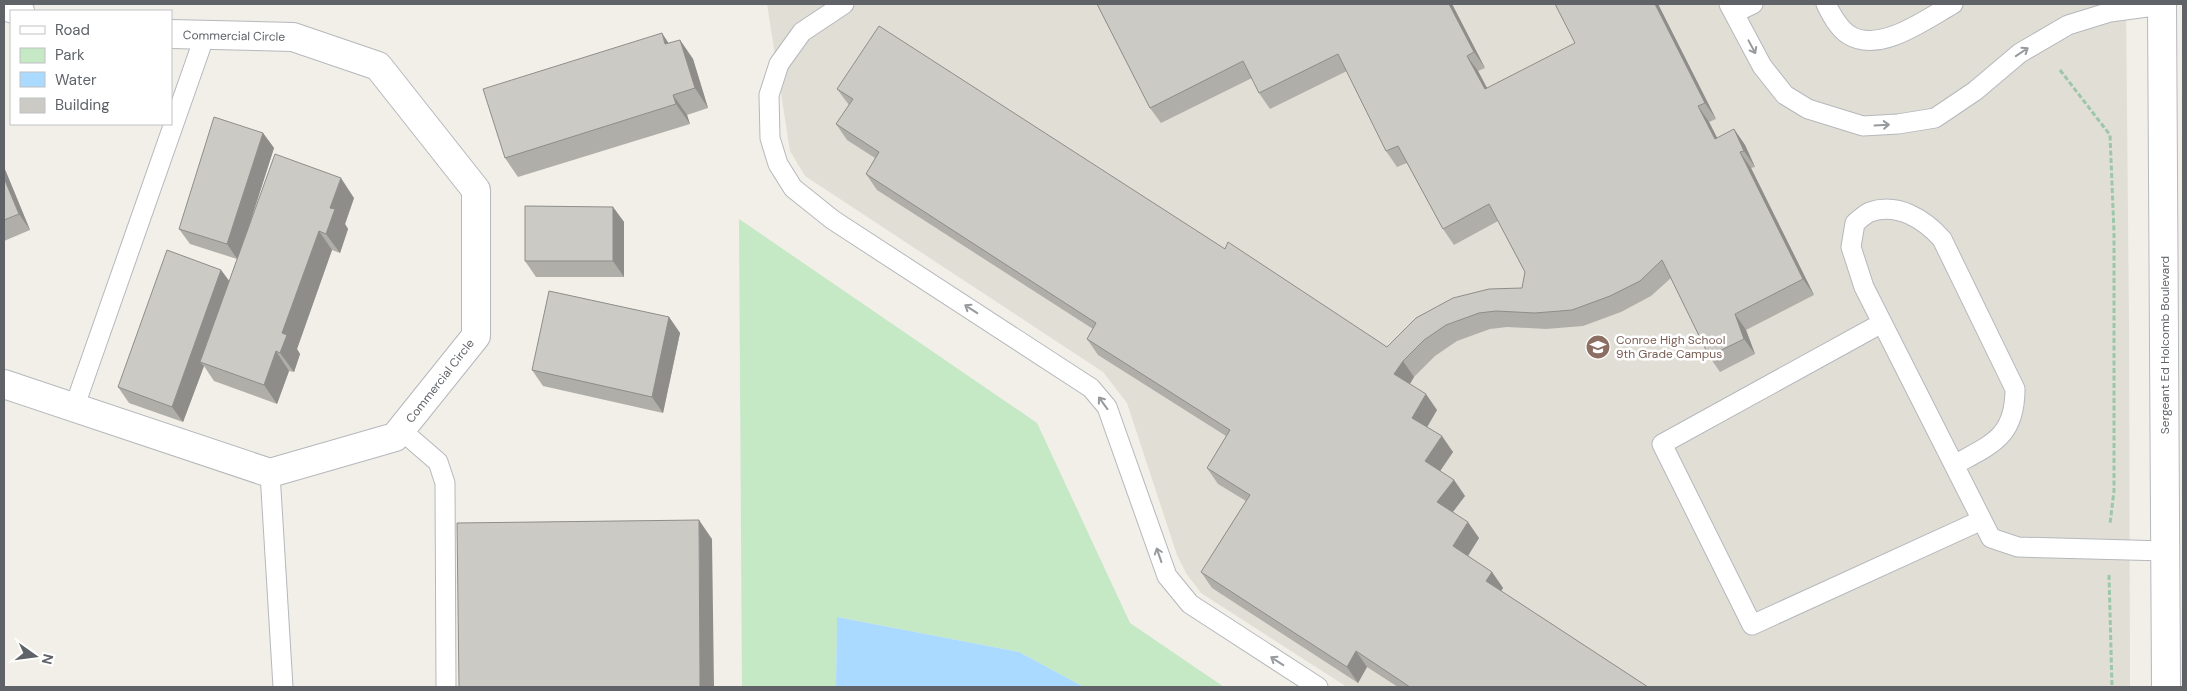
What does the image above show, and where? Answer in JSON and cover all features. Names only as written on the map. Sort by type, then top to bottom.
[{"type":"street","name":"Sergeant Ed Holcomb Boulevard","points":[[2162,5],[2166,687]]},
{"type":"street","points":[[4,6],[17,10]]},
{"type":"street","name":"Commercial Circle","points":[[172,34],[294,37],[378,66],[476,190],[476,336],[395,437],[270,473]]},
{"type":"street","points":[[4,384],[270,473]]},
{"type":"lane","points":[[844,4],[802,32],[779,64],[770,95],[770,138],[778,164],[793,188],[833,220],[1091,388],[1107,407],[1167,576],[1190,604],[1318,687]]},
{"type":"lane","points":[[1753,4],[1732,9],[1762,66],[1785,95],[1808,109],[1863,126],[1898,124],[1935,118],[1975,91],[2020,53],[2068,25],[2110,12],[2162,5]]},
{"type":"lane","points":[[1826,4],[1833,19],[1848,35],[1865,41],[1893,37],[1953,4]]},
{"type":"lane","points":[[74,408],[205,35]]},
{"type":"lane","points":[[1954,465],[1991,444],[2009,426],[2015,406],[2015,389],[1942,239],[1928,224],[1897,209],[1870,212],[1854,223],[1851,247],[1864,287],[1882,323],[1991,538],[2018,547],[2166,550]]},
{"type":"lane","points":[[1882,323],[1662,444],[1752,625],[1982,520]]},
{"type":"lane","points":[[401,430],[438,462],[445,483],[446,687]]},
{"type":"lane","points":[[270,473],[283,687]]},
{"type":"path","points":[[2060,70],[2110,135],[2114,232],[2114,491],[2109,550],[2112,687]]},
{"type":"shaded area","name":"Conroe High School 9th Grade Campus","points":[[767,4],[2126,4],[2130,687],[1347,687],[1201,593],[1186,573],[1177,555],[1127,403],[1103,372],[805,176],[790,151]]},
{"type":"green space","points":[[739,219],[1037,423],[1130,623],[1224,687],[1084,687],[1019,652],[837,617],[836,687],[742,687]]},
{"type":"water","points":[[837,617],[1019,652],[1084,687],[836,687]]},
{"type":"building","points":[[1097,4],[1449,4],[1474,52],[1467,56],[1485,89],[1575,43],[1555,4],[1655,4],[1705,103],[1698,106],[1715,139],[1734,129],[1744,151],[1740,152],[1803,279],[1735,314],[1744,339],[1709,356],[1662,260],[1640,281],[1610,296],[1572,310],[1535,313],[1496,311],[1479,313],[1446,325],[1424,340],[1403,361],[1394,374],[1426,394],[1412,418],[1442,436],[1425,461],[1454,480],[1437,502],[1468,522],[1453,546],[1492,572],[1486,581],[1648,687],[1410,687],[1356,651],[1347,667],[1201,572],[1250,495],[1207,468],[1230,430],[1087,339],[1096,323],[866,174],[879,152],[836,124],[853,99],[837,89],[879,26],[1225,249],[1228,242],[1387,347],[1416,318],[1453,298],[1489,289],[1522,288],[1525,272],[1489,204],[1443,229],[1398,146],[1386,151],[1338,54],[1259,93],[1243,61],[1150,108]]},
{"type":"building","points":[[662,33],[665,44],[680,40],[695,88],[673,95],[676,104],[505,158],[483,89]]},
{"type":"building","points":[[214,117],[263,133],[227,244],[179,229]]},
{"type":"building","points":[[275,154],[341,178],[330,208],[335,209],[326,234],[319,231],[282,333],[287,335],[280,353],[276,351],[264,385],[200,362]]},
{"type":"building","points":[[4,178],[19,214],[4,220]]},
{"type":"building","points":[[525,206],[613,207],[613,261],[525,261]]},
{"type":"building","points":[[167,250],[221,270],[172,407],[118,387]]},
{"type":"building","points":[[549,291],[669,317],[652,397],[532,370]]},
{"type":"building","points":[[699,520],[700,687],[459,687],[457,523]]},
{"type":"place","name":"Conroe High School 9th Grade Campus","points":[[1598,347]]}]
